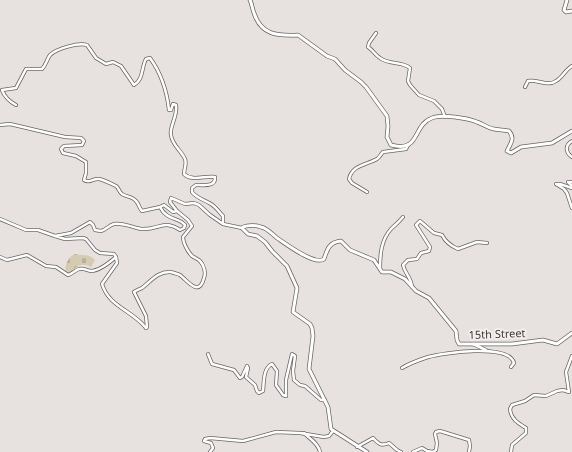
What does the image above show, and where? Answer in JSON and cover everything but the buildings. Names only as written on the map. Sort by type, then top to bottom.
[{"type":"street","points":[[250,0],[254,13],[262,28],[284,36],[298,35],[327,56],[335,59],[345,70],[361,82],[387,116],[388,126],[386,138],[388,142],[391,145],[399,147],[408,144]]},
{"type":"street","points":[[567,0],[564,10],[566,12],[572,11]]},
{"type":"street","points":[[376,33],[368,47],[379,58],[409,67],[408,80],[410,85],[419,95],[434,101],[442,109],[445,116]]},
{"type":"street","points":[[16,105],[3,94],[2,90],[16,88],[26,69],[44,68],[51,54],[59,48],[84,44],[87,45],[100,61],[106,64],[113,62],[121,66],[134,85],[139,82],[141,78],[142,66],[146,59],[150,58],[161,78],[169,110],[171,110],[173,104],[176,105],[176,117],[170,134],[174,144],[185,159],[186,164],[184,174],[188,177],[203,179],[216,177],[214,183],[207,185],[196,185],[192,188],[192,192],[195,196],[216,208],[223,216],[223,224]]},
{"type":"street","points":[[525,87],[528,81],[532,80],[549,83],[557,81],[566,70],[572,66]]},
{"type":"street","points":[[367,192],[352,183],[349,179],[352,172],[360,165],[378,159],[383,152],[406,149],[408,144],[417,136],[421,125],[433,117],[445,116],[470,120],[494,129],[509,131],[513,134],[513,138],[508,149],[511,153],[521,147],[552,143],[572,131]]},
{"type":"street","points":[[0,125],[10,124],[40,131],[47,131],[61,136],[81,138],[84,141],[82,145],[64,146],[61,149],[63,153],[76,156],[86,162],[87,168],[84,180],[90,182],[99,179],[116,186],[122,194],[136,201],[140,210],[142,211],[164,205],[173,212],[177,211]]},
{"type":"street","points":[[572,140],[567,145],[566,150],[572,157]]},
{"type":"street","points":[[572,182],[568,182],[572,187]]},
{"type":"street","points":[[572,187],[556,184],[567,193],[572,208]]},
{"type":"street","points":[[0,220],[26,230],[38,230],[65,239],[83,238],[86,239],[95,250],[100,253],[114,254],[118,260],[102,284],[105,294],[116,304],[139,320],[146,328],[146,316],[134,292],[141,289],[157,275],[164,273],[170,272],[179,275],[192,287],[200,286],[204,278],[204,268],[200,260],[193,256],[183,241],[183,237],[192,226],[191,223],[177,211],[170,202],[171,198],[185,204],[194,203],[199,205],[223,224],[242,228],[248,234],[257,236],[265,242],[289,270],[296,288],[293,312],[310,324],[312,328],[313,333],[309,369],[325,400],[329,411],[331,429],[357,447],[368,452]]},
{"type":"street","points":[[55,236],[70,233],[90,222],[95,230],[101,231],[116,224],[142,229],[150,229],[168,224],[174,225],[180,230],[184,228],[184,223],[167,216],[160,207]]},
{"type":"street","points":[[380,270],[380,256],[382,247],[390,230],[403,217]]},
{"type":"street","points":[[412,287],[411,279],[403,265],[408,260],[417,259],[421,253],[429,251],[430,247],[416,225],[420,221],[434,233],[442,235],[444,239],[458,249],[477,242],[487,243]]},
{"type":"street","name":"15th Street","points":[[242,228],[243,226],[263,227],[306,257],[317,261],[322,261],[327,248],[336,241],[341,241],[350,250],[374,260],[383,273],[392,272],[398,275],[432,301],[456,331],[459,344],[517,344],[536,340],[543,340],[557,344],[572,333]]},
{"type":"street","points":[[0,257],[9,260],[27,255],[46,266],[56,267],[68,275],[78,269],[84,268],[91,271],[95,270],[116,257]]},
{"type":"street","points":[[470,344],[488,351],[507,355],[513,360],[514,363],[511,367]]},
{"type":"street","points":[[402,368],[410,363],[440,355],[488,351]]},
{"type":"street","points":[[208,354],[212,364],[234,370],[240,378],[242,377],[247,366],[246,377],[255,385],[259,393],[263,390],[267,368],[272,364],[277,371],[276,385],[286,396],[286,380],[292,354],[295,356],[293,371],[294,380],[300,385],[305,386],[321,400],[325,400]]},
{"type":"street","points":[[512,452],[512,445],[526,432],[526,428],[512,418],[510,409],[512,405],[525,401],[534,395],[546,396],[563,390],[569,392],[566,372],[572,356]]},
{"type":"street","points":[[210,452],[213,448],[211,443],[204,441],[205,439],[210,438],[244,441],[276,432],[303,433],[324,437],[329,436],[333,431]]},
{"type":"street","points":[[413,452],[422,448],[433,452],[436,450],[437,443],[435,434],[436,432],[440,431],[469,440],[469,452]]},
{"type":"street","points":[[303,433],[320,448],[320,452]]},
{"type":"street","points":[[357,447],[373,438],[382,445],[389,443],[401,452]]},
{"type":"green space","points":[[75,254],[88,256],[95,260],[91,267],[82,265],[70,273],[66,273],[67,262],[70,257]]}]
